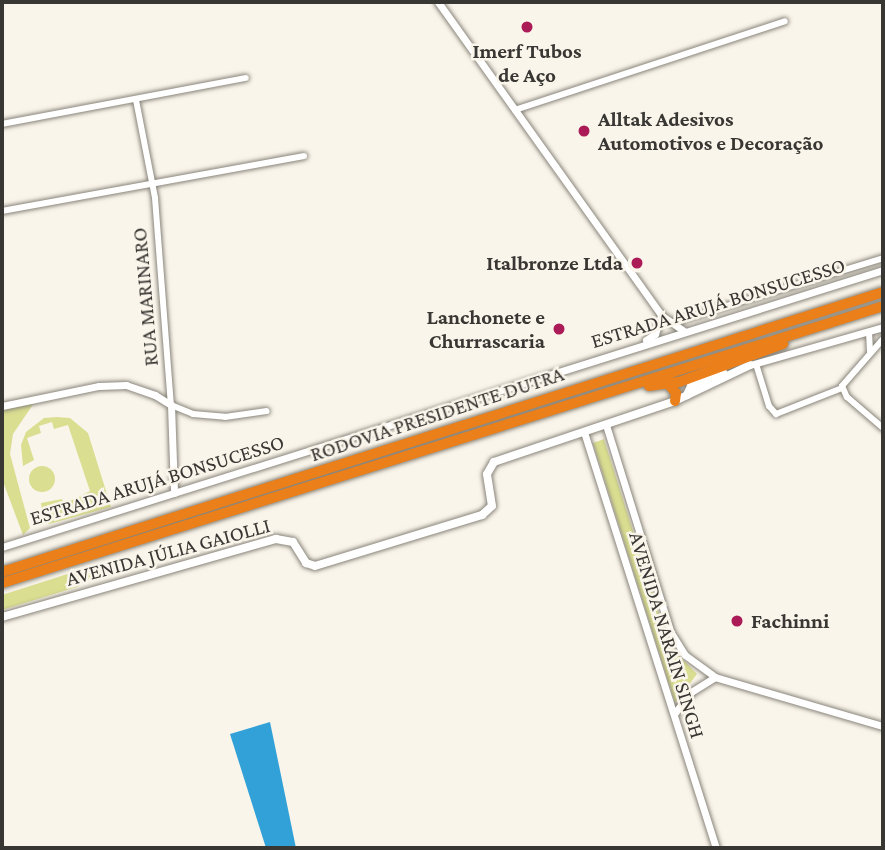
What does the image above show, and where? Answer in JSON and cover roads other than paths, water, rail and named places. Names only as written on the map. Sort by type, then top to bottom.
[{"type":"highway","name":"RODOVIA PRESIDENTE DUTRA","points":[[2,572],[883,292]]},
{"type":"highway","name":"RODOVIA PRESIDENTE DUTRA","points":[[2,583],[883,306]]},
{"type":"highway","points":[[615,392],[668,384],[770,351],[814,329]]},
{"type":"highway","points":[[753,365],[770,351]]},
{"type":"highway","points":[[668,384],[676,393],[675,401]]},
{"type":"main road","name":"AVENIDA JÚLIA GAIOLLI","points":[[2,617],[276,539],[293,542],[306,563],[315,566],[458,522],[492,506],[487,474],[494,462],[675,401],[687,395],[691,386],[753,365]]},
{"type":"street","points":[[438,2],[661,315],[685,332]]},
{"type":"street","points":[[515,110],[785,21]]},
{"type":"street","points":[[2,124],[246,78]]},
{"type":"street","name":"RUA MARINARO","points":[[136,100],[153,186],[172,405],[174,493]]},
{"type":"street","points":[[2,211],[153,186],[304,156]]},
{"type":"street","points":[[669,323],[883,257]]},
{"type":"street","name":"ESTRADA ARUJÁ BONSUCESSO","points":[[2,547],[883,270]]},
{"type":"street","points":[[644,344],[655,334],[661,315]]},
{"type":"street","points":[[842,388],[776,414],[769,406],[753,365],[883,327]]},
{"type":"street","points":[[869,332],[870,351]]},
{"type":"street","points":[[842,388],[845,379],[883,339]]},
{"type":"street","points":[[2,406],[112,385],[142,389],[193,414],[225,417],[267,411]]},
{"type":"street","points":[[842,388],[883,428]]},
{"type":"street","points":[[606,425],[670,631],[685,655],[715,677],[883,726]]},
{"type":"street","name":"AVENIDA NARAIN SINGH","points":[[584,432],[716,848]]},
{"type":"street","points":[[674,714],[691,692],[715,677]]},
{"type":"water","points":[[270,722],[296,848],[266,848],[230,734]]},
{"type":"place","name":"Imerf Tubos de Aço","points":[[527,27]]},
{"type":"place","name":"Alltak Adesivos Automotivos e Decoração","points":[[584,131]]},
{"type":"place","name":"Italbronze Ltda","points":[[637,263]]},
{"type":"place","name":"Lanchonete e Churrascaria","points":[[559,329]]},
{"type":"place","name":"Fachinni","points":[[737,621]]}]
